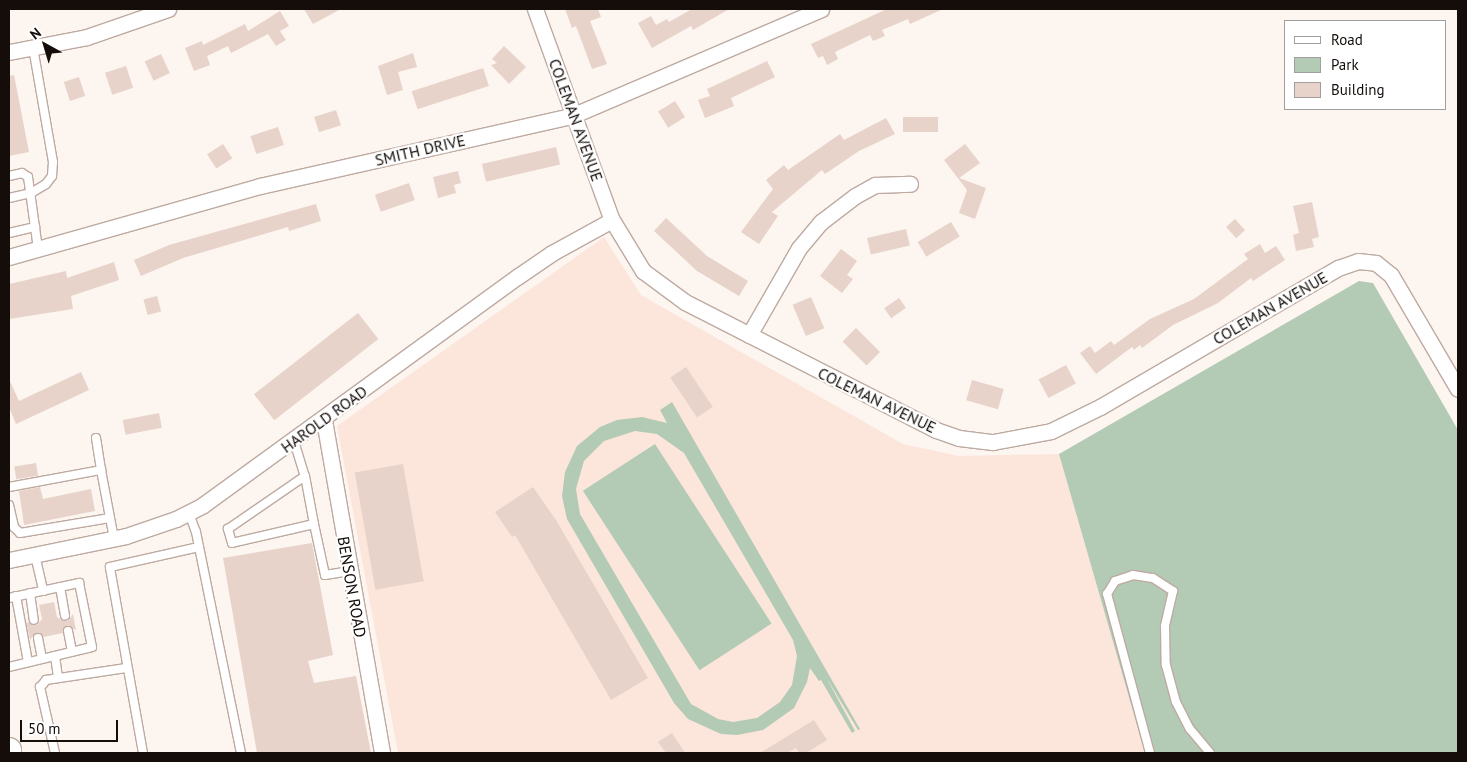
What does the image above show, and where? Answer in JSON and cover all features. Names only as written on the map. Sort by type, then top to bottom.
[{"type":"street","points":[[9,52],[87,37],[168,9]]},
{"type":"street","name":"COLEMAN AVENUE","points":[[535,9],[612,220],[635,260],[654,282],[685,302],[936,430],[979,442],[1009,441],[1051,431],[1080,418],[1338,268],[1358,261],[1376,262],[1399,286],[1458,389]]},
{"type":"street","name":"SMITH DRIVE","points":[[9,257],[260,186],[574,115],[820,9]]},
{"type":"street","points":[[749,335],[800,248],[821,222],[855,196],[875,185],[910,184]]},
{"type":"street","name":"HAROLD ROAD","points":[[9,560],[114,539],[151,529],[189,513],[324,420],[531,267],[612,220]]},
{"type":"street","name":"BENSON ROAD","points":[[324,420],[382,753]]},
{"type":"lane","points":[[9,198],[30,193],[46,184],[52,176],[53,162],[33,47]]},
{"type":"lane","points":[[9,176],[22,173],[28,177],[38,249]]},
{"type":"lane","points":[[9,233],[35,227]]},
{"type":"lane","points":[[96,438],[114,539]]},
{"type":"lane","points":[[294,441],[305,476],[325,575],[349,571]]},
{"type":"lane","points":[[9,487],[101,470]]},
{"type":"lane","points":[[305,476],[228,528],[232,543],[314,524]]},
{"type":"lane","points":[[9,505],[14,527],[20,533],[110,518]]},
{"type":"lane","points":[[189,513],[199,547],[241,753]]},
{"type":"lane","points":[[143,753],[126,668],[110,567],[199,547]]},
{"type":"lane","points":[[36,555],[43,591]]},
{"type":"lane","points":[[1150,753],[1107,594],[1115,582],[1133,575],[1153,578],[1173,591],[1165,626],[1166,664],[1176,702],[1190,729],[1210,753]]},
{"type":"lane","points":[[9,667],[92,647],[79,583],[12,597],[28,662]]},
{"type":"lane","points":[[60,587],[65,616]]},
{"type":"lane","points":[[30,593],[34,620]]},
{"type":"lane","points":[[68,631],[72,652]]},
{"type":"lane","points":[[38,638],[42,658]]},
{"type":"lane","points":[[55,656],[58,678]]},
{"type":"lane","points":[[55,753],[40,687],[46,680],[126,668]]},
{"type":"shaded area","points":[[604,237],[641,295],[903,444],[959,456],[1059,454],[1145,753],[398,753],[337,426]]},
{"type":"green space","points":[[1359,281],[1373,283],[1458,430],[1458,753],[1145,753],[1059,454]]},
{"type":"green space","points":[[672,402],[860,729],[858,730],[826,677],[855,731],[852,733],[821,680],[819,681],[810,668],[807,682],[794,708],[763,730],[737,735],[721,734],[688,719],[674,703],[567,519],[562,496],[565,472],[577,446],[600,427],[617,420],[642,417],[667,423],[660,410]],"holes":[[[635,431],[657,434],[684,453],[793,640],[797,656],[792,685],[780,702],[757,718],[733,722],[718,719],[691,704],[580,514],[576,489],[584,461],[604,441]]]},
{"type":"green space","points":[[655,444],[772,623],[699,670],[583,491]]},
{"type":"building","points":[[304,9],[341,9],[313,24]]},
{"type":"building","points":[[565,9],[598,9],[601,17],[590,21],[607,64],[592,69],[576,26],[572,28]]},
{"type":"building","points":[[692,9],[729,9],[693,30],[691,26],[652,48],[638,23],[651,16],[656,25],[667,19],[669,22]]},
{"type":"building","points":[[887,9],[943,9],[910,24],[908,19],[882,30],[885,36],[873,41],[870,35],[835,52],[838,59],[827,65],[823,56],[818,58],[811,44]]},
{"type":"building","points":[[280,11],[289,26],[280,31],[286,40],[276,46],[268,34],[231,53],[228,46],[207,56],[210,65],[194,71],[185,48],[202,41],[203,45],[245,24],[248,31]]},
{"type":"building","points":[[504,46],[526,67],[509,84],[491,65],[497,63],[492,59]]},
{"type":"building","points":[[413,53],[417,67],[398,72],[403,90],[387,95],[378,66]]},
{"type":"building","points":[[161,54],[170,73],[154,81],[145,62]]},
{"type":"building","points":[[767,61],[775,77],[731,98],[734,106],[705,118],[698,100],[710,96],[707,89]]},
{"type":"building","points":[[126,66],[133,88],[112,95],[105,73]]},
{"type":"building","points":[[483,68],[489,86],[418,109],[412,91]]},
{"type":"building","points":[[14,75],[29,152],[9,156],[9,76]]},
{"type":"building","points":[[79,77],[85,96],[70,101],[64,82]]},
{"type":"building","points":[[675,101],[685,117],[668,128],[658,112]]},
{"type":"building","points":[[336,110],[341,125],[319,132],[314,117]]},
{"type":"building","points":[[903,117],[938,117],[938,132],[903,132]]},
{"type":"building","points":[[886,118],[895,134],[859,151],[825,174],[822,170],[772,212],[778,216],[759,244],[741,232],[773,189],[766,180],[784,165],[788,170],[840,134],[844,140]]},
{"type":"building","points":[[278,127],[284,145],[256,154],[250,136]]},
{"type":"building","points":[[223,144],[232,158],[216,169],[207,154]]},
{"type":"building","points":[[965,144],[980,163],[959,178],[986,188],[975,219],[959,213],[967,190],[944,160]]},
{"type":"building","points":[[556,147],[560,165],[486,182],[482,164]]},
{"type":"building","points":[[458,171],[461,183],[454,185],[456,193],[438,198],[433,177]]},
{"type":"building","points":[[409,183],[415,200],[381,212],[375,195]]},
{"type":"building","points":[[1312,202],[1319,237],[1312,239],[1314,247],[1296,251],[1293,235],[1299,233],[1293,206]]},
{"type":"building","points":[[316,204],[321,221],[289,231],[288,227],[183,258],[141,276],[134,260],[169,245]]},
{"type":"building","points":[[666,218],[707,256],[748,281],[739,296],[697,271],[654,231]]},
{"type":"building","points":[[1235,219],[1245,230],[1236,238],[1226,227]]},
{"type":"building","points":[[951,222],[960,237],[926,257],[918,242]]},
{"type":"building","points":[[906,229],[910,246],[871,255],[867,238]]},
{"type":"building","points":[[1260,244],[1265,253],[1276,246],[1285,260],[1253,281],[1251,278],[1218,303],[1173,325],[1142,348],[1140,345],[1134,350],[1132,347],[1096,374],[1080,353],[1090,346],[1095,353],[1111,341],[1114,345],[1150,319],[1194,299],[1248,259],[1244,254]]},
{"type":"building","points":[[841,249],[857,261],[847,275],[853,279],[842,293],[820,276]]},
{"type":"building","points":[[114,262],[119,280],[71,296],[73,309],[9,319],[9,284],[66,271],[67,278]]},
{"type":"building","points":[[157,296],[161,311],[148,315],[143,300]]},
{"type":"building","points":[[811,297],[824,328],[806,336],[793,305]]},
{"type":"building","points":[[899,298],[906,308],[891,318],[884,308]]},
{"type":"building","points":[[358,313],[378,339],[274,420],[254,394]]},
{"type":"building","points":[[856,328],[880,352],[867,365],[843,341]]},
{"type":"building","points":[[1066,365],[1076,384],[1048,398],[1039,380]]},
{"type":"building","points":[[686,367],[713,407],[697,417],[670,378]]},
{"type":"building","points":[[81,372],[89,390],[16,424],[9,407],[9,379],[19,401]]},
{"type":"building","points":[[972,380],[1004,389],[998,409],[966,400]]},
{"type":"building","points":[[159,413],[162,428],[126,435],[123,420]]},
{"type":"building","points":[[36,463],[38,476],[16,479],[14,466]]},
{"type":"building","points":[[403,464],[424,581],[375,590],[355,473]]},
{"type":"building","points":[[40,487],[43,499],[91,489],[95,511],[24,525],[19,491]]},
{"type":"building","points":[[533,487],[556,520],[648,678],[611,700],[515,535],[512,537],[495,512]]},
{"type":"building","points":[[312,543],[333,655],[308,661],[314,683],[356,676],[371,753],[257,753],[223,558]]},
{"type":"building","points":[[54,602],[57,617],[63,621],[68,621],[73,614],[76,630],[66,626],[63,633],[43,637],[36,633],[30,640],[26,622],[37,625],[42,619],[39,605]]},
{"type":"building","points":[[814,720],[827,740],[806,753],[799,753],[796,748],[787,753],[760,753]]},
{"type":"building","points":[[672,733],[685,753],[666,753],[658,742]]}]
